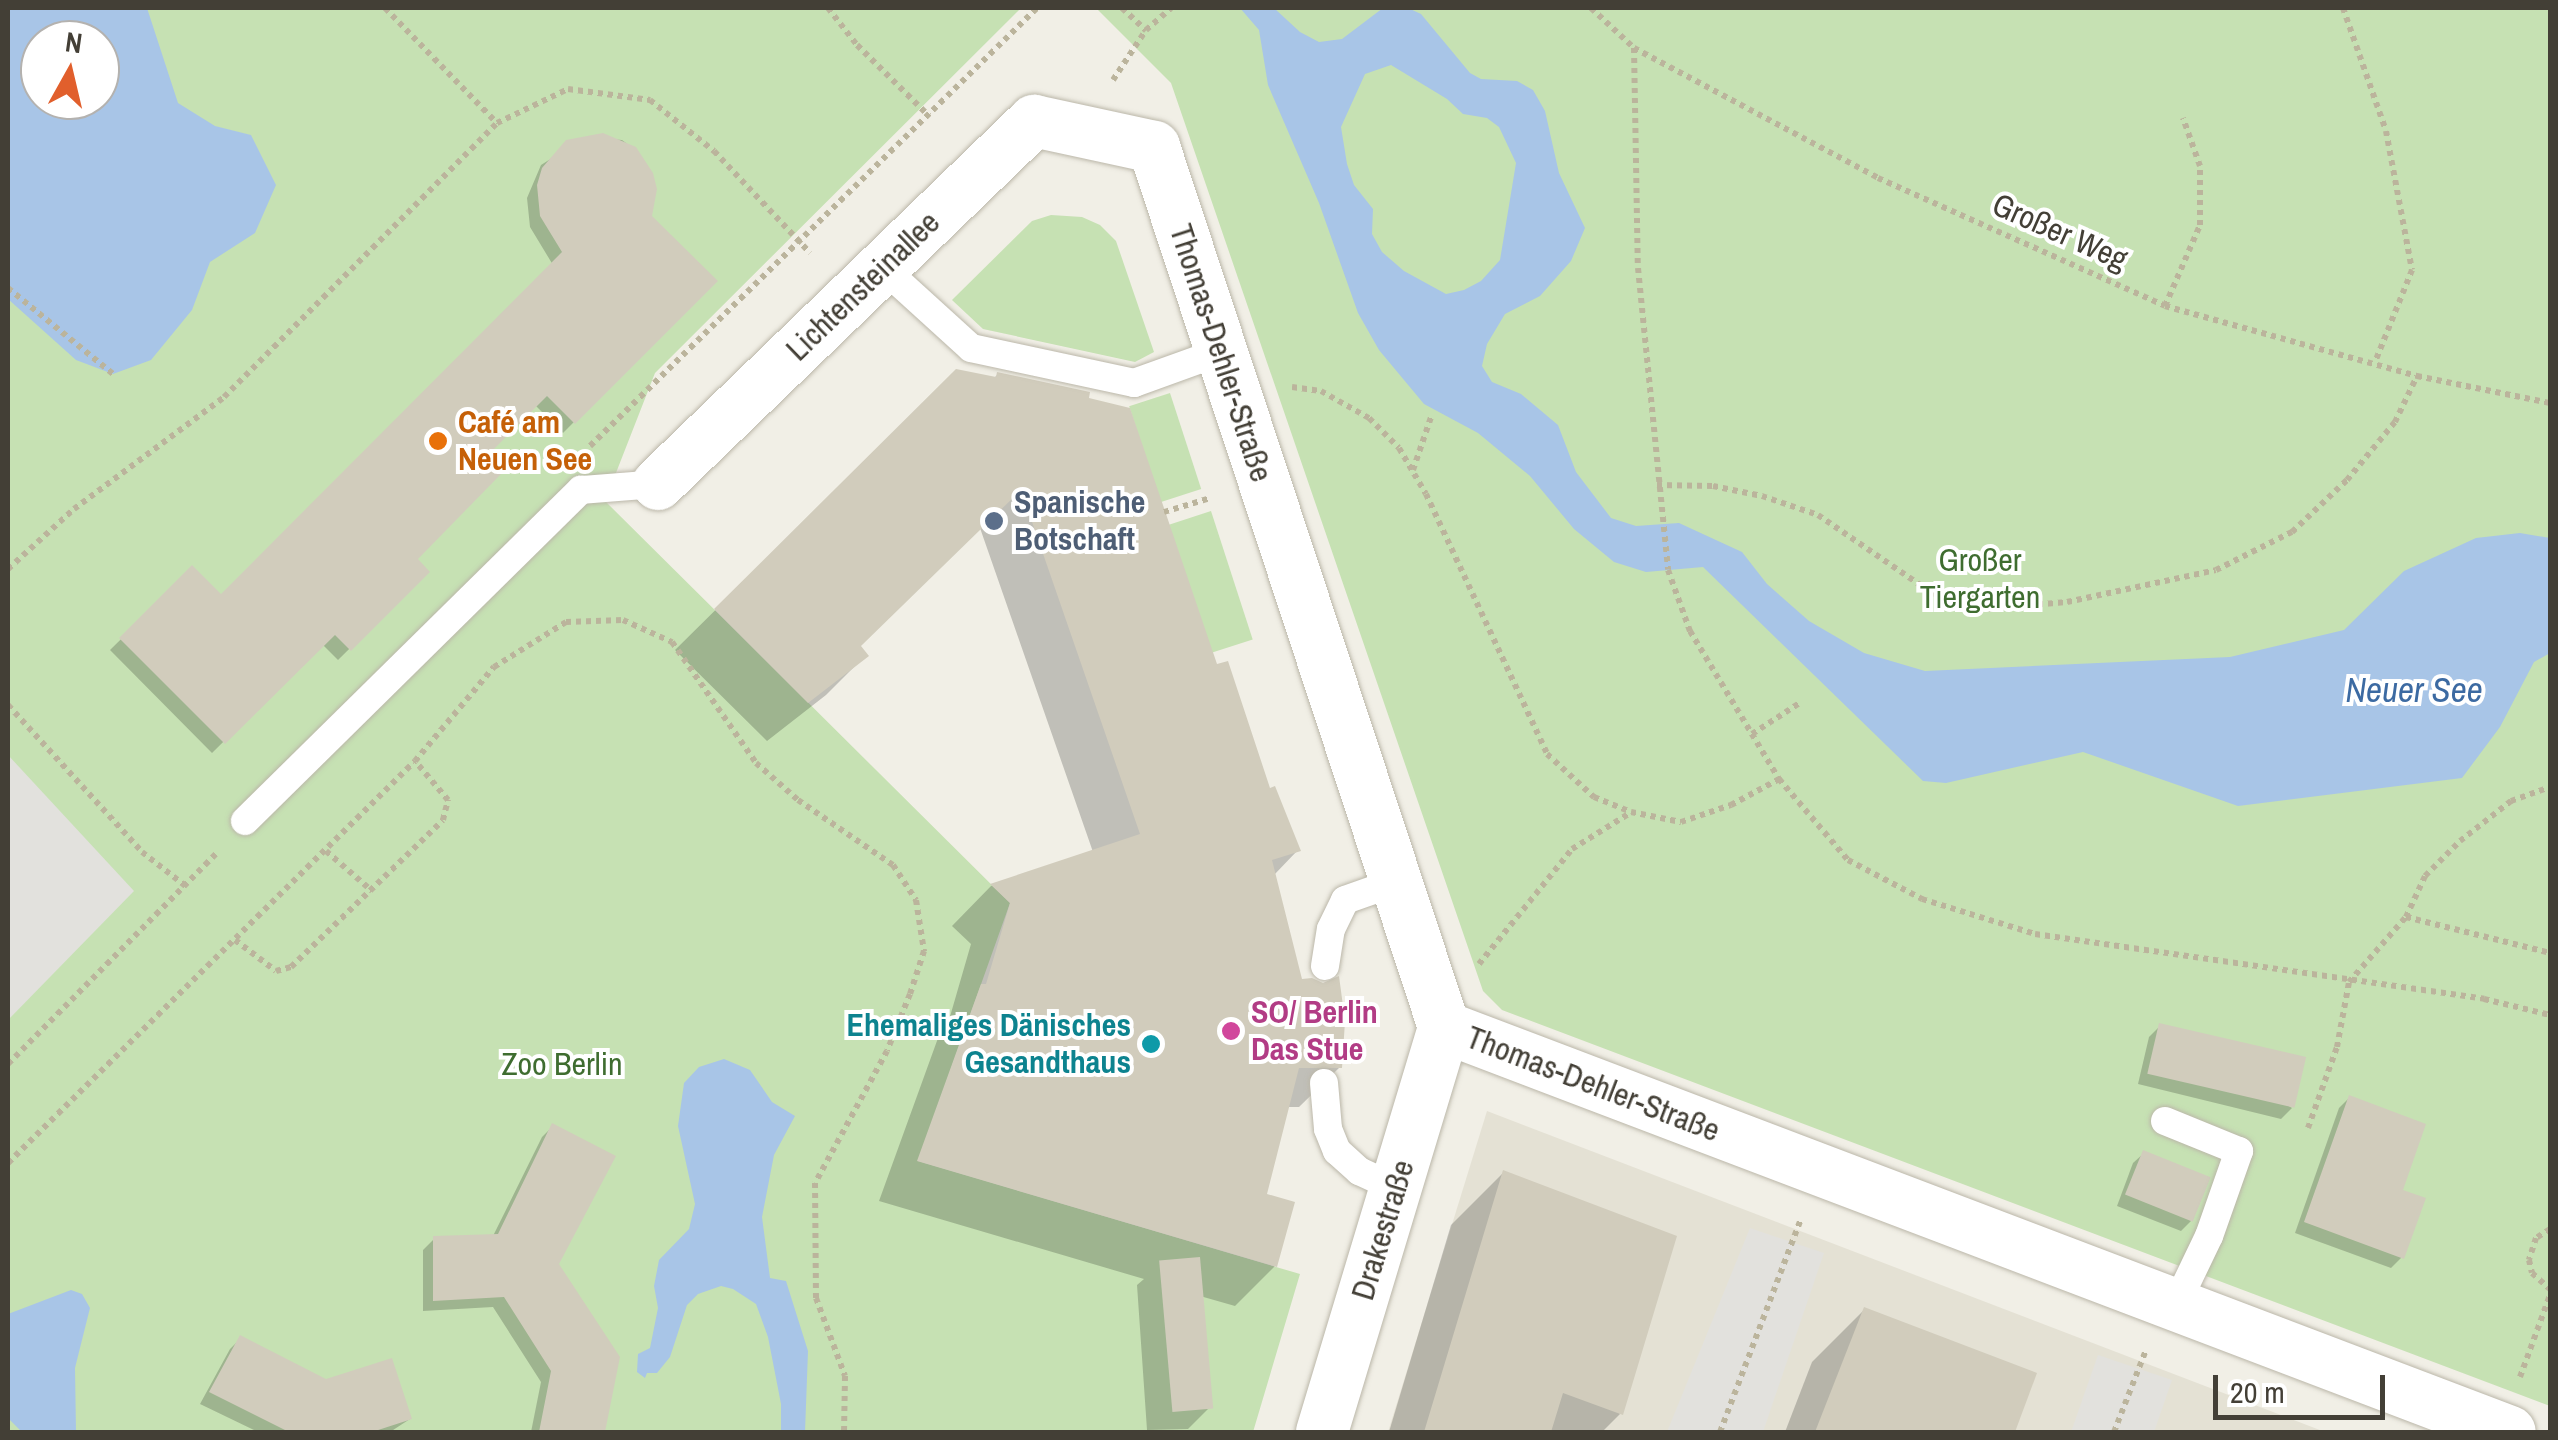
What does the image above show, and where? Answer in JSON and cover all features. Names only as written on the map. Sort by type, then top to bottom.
[{"type":"street","name":"Lichtensteinallee","points":[[658,484],[1034,121],[1080,131]]},
{"type":"street","name":"Thomas-Dehler-Straße","points":[[1080,131],[1154,147],[1444,1027],[2176,1305],[2512,1412]]},
{"type":"street","name":"Drakestraße","points":[[1322,1432],[1444,1027]]},
{"type":"lane","points":[[882,267],[935,320],[971,348],[1134,383],[1220,352]]},
{"type":"lane","points":[[245,821],[581,490],[658,484]]},
{"type":"lane","points":[[1325,966],[1330,929],[1344,900],[1396,882]]},
{"type":"lane","points":[[1324,1083],[1328,1129],[1337,1152],[1359,1171],[1396,1188]]},
{"type":"lane","points":[[2165,1121],[2239,1150],[2209,1236],[2176,1305]]},
{"type":"path","points":[[385,8],[496,123]]},
{"type":"path","points":[[828,8],[857,45],[929,116]]},
{"type":"path","points":[[581,490],[587,450],[1036,8]]},
{"type":"path","points":[[1122,8],[1146,30]]},
{"type":"path","points":[[1080,131],[1146,30],[1171,8]]},
{"type":"path","name":"Großer Weg","points":[[1591,8],[1634,48],[1878,178],[2166,306],[2418,376],[2550,403]]},
{"type":"path","points":[[2343,8],[2386,131],[2412,270],[2374,362]]},
{"type":"path","points":[[1634,48],[1638,268],[1668,570],[1690,631],[1778,780],[1848,860],[1922,899],[2035,934],[2484,1000],[2550,1016]]},
{"type":"path","points":[[8,569],[74,509],[224,397],[496,123],[568,89],[650,100],[714,151],[810,253]]},
{"type":"path","points":[[2166,306],[2200,225],[2200,166],[2183,118]]},
{"type":"path","points":[[8,288],[112,374]]},
{"type":"path","points":[[1657,485],[1712,486],[1762,496],[1818,515],[1932,593],[1988,609],[2066,602],[2216,570],[2292,532],[2348,480],[2395,422],[2418,376]]},
{"type":"path","points":[[1276,384],[1321,391],[1369,418],[1399,448],[1547,754],[1594,797],[1631,812],[1681,822],[1731,805],[1778,780]]},
{"type":"path","points":[[1412,471],[1431,418]]},
{"type":"path","points":[[1164,512],[1221,494]]},
{"type":"path","points":[[8,1163],[326,851],[414,761],[494,666],[566,622],[623,620],[672,642],[756,763],[798,800],[893,865],[916,900],[924,951],[910,994],[887,1052],[814,1184],[816,1298],[845,1376],[844,1432]]},
{"type":"path","points":[[1752,734],[1801,702]]},
{"type":"path","points":[[8,705],[142,852],[187,888],[8,1064]]},
{"type":"path","points":[[236,940],[276,970],[291,967],[443,820],[448,800],[414,761]]},
{"type":"path","points":[[2308,1128],[2338,1046],[2349,982],[2406,917],[2425,876],[2511,801],[2550,786]]},
{"type":"path","points":[[1475,966],[1483,963],[1572,849],[1631,812]]},
{"type":"path","points":[[326,851],[372,891]]},
{"type":"path","points":[[2406,917],[2550,953]]},
{"type":"path","points":[[1345,1021],[1387,1021]]},
{"type":"path","points":[[1720,1432],[1801,1218]]},
{"type":"path","points":[[2512,1412],[2550,1292],[2532,1273],[2529,1260],[2536,1238],[2550,1229]]},
{"type":"path","points":[[2114,1432],[2146,1349]]},
{"type":"shaded area","points":[[8,755],[134,891],[8,1020]]},
{"type":"shaded area","points":[[1487,1111],[2325,1432],[1388,1432]]},
{"type":"shaded area","points":[[1750,1228],[1824,1253],[1763,1432],[1667,1432]]},
{"type":"shaded area","points":[[2098,1355],[2172,1380],[2154,1432],[2071,1432]]},
{"type":"green space","name":"Zoo Berlin","points":[[8,8],[1021,8],[655,373],[605,501],[1010,903],[918,1161],[1300,1274],[1253,1432],[8,1432]]},
{"type":"green space","name":"Großer Tiergarten","points":[[1096,8],[2550,8],[2550,1406],[1502,1010],[1483,991],[1171,83]]},
{"type":"green space","points":[[1051,215],[1082,217],[1100,225],[1116,241],[1154,352],[1135,362],[983,329],[952,300],[1032,221]]},
{"type":"green space","points":[[1170,393],[1201,489],[1160,502],[1129,406]]},
{"type":"green space","points":[[1211,511],[1253,639],[1210,653],[1168,525]]},
{"type":"water","points":[[8,8],[147,8],[178,103],[215,126],[251,135],[276,185],[255,233],[210,262],[192,310],[151,360],[113,374],[76,360],[8,299]]},
{"type":"water","name":"Neuer See","points":[[1240,8],[1274,8],[1300,32],[1319,42],[1342,39],[1383,8],[1408,8],[1421,14],[1470,73],[1481,79],[1517,81],[1533,90],[1545,111],[1559,173],[1585,228],[1571,261],[1540,296],[1505,314],[1487,344],[1482,366],[1492,382],[1521,394],[1558,425],[1576,472],[1611,518],[1636,526],[1679,523],[1742,552],[1767,584],[1809,621],[1864,653],[1925,671],[2230,657],[2344,630],[2404,571],[2476,538],[2520,533],[2550,538],[2550,653],[2534,662],[2500,727],[2462,778],[2238,806],[2083,752],[1946,783],[1923,781],[1703,567],[1646,572],[1614,562],[1574,529],[1530,476],[1478,433],[1424,404],[1379,350],[1358,313],[1319,203],[1268,85],[1259,30]],"holes":[[[1391,65],[1447,99],[1463,114],[1487,118],[1499,127],[1516,163],[1500,260],[1481,281],[1446,294],[1404,271],[1382,252],[1372,234],[1373,209],[1354,185],[1347,164],[1341,127],[1365,74]]]},
{"type":"water","points":[[724,1059],[750,1070],[772,1102],[795,1116],[774,1155],[762,1217],[770,1278],[786,1281],[808,1351],[805,1432],[781,1432],[781,1404],[768,1337],[756,1304],[733,1289],[721,1286],[698,1294],[687,1305],[670,1357],[657,1373],[647,1373],[645,1378],[637,1372],[638,1354],[650,1348],[658,1308],[654,1286],[659,1260],[689,1229],[695,1204],[678,1126],[684,1083],[699,1067]]},
{"type":"water","points":[[71,1290],[82,1294],[90,1308],[75,1368],[76,1432],[22,1432],[8,1418],[8,1314]]},
{"type":"building","name":"Café am Neuen See","points":[[603,133],[636,147],[653,173],[657,189],[652,216],[718,281],[575,424],[547,396],[485,458],[502,473],[418,559],[430,572],[351,651],[335,635],[225,744],[119,638],[192,565],[221,594],[562,252],[540,216],[537,185],[542,168],[566,140]]},
{"type":"building","points":[[956,369],[996,377],[997,372],[1090,392],[1089,398],[1130,408],[1217,664],[1228,661],[1270,788],[1275,786],[1301,851],[1272,860],[1302,979],[1323,983],[1339,976],[1345,1021],[1342,1068],[1299,1068],[1267,1194],[1295,1202],[1277,1267],[917,1161],[981,984],[986,984],[1010,903],[990,884],[1140,834],[1021,490],[861,646],[869,656],[808,703],[714,609]]},
{"type":"building","points":[[2159,1023],[2306,1057],[2294,1108],[2147,1074]]},
{"type":"building","points":[[2349,1095],[2426,1124],[2403,1190],[2426,1198],[2404,1259],[2304,1222]]},
{"type":"building","points":[[552,1123],[616,1156],[559,1264],[620,1357],[605,1432],[539,1432],[551,1371],[504,1297],[433,1301],[433,1236],[498,1234]]},
{"type":"building","points":[[2143,1150],[2211,1177],[2193,1222],[2125,1195]]},
{"type":"building","points":[[1503,1170],[1677,1236],[1623,1415],[1563,1393],[1551,1432],[1424,1432]]},
{"type":"building","points":[[1200,1257],[1213,1408],[1172,1412],[1159,1261]]},
{"type":"building","points":[[1864,1307],[2037,1373],[2015,1432],[1815,1432]]},
{"type":"building","points":[[240,1335],[326,1379],[392,1358],[412,1419],[372,1432],[289,1432],[209,1392]]},
{"type":"place","name":"Café am Neuen See","points":[[438,441]]},
{"type":"place","name":"Spanische Botschaft","points":[[994,521]]},
{"type":"place","name":"SO/ Berlin Das Stue","points":[[1231,1031]]},
{"type":"place","name":"Ehemaliges Dänisches Gesandthaus","points":[[1151,1044]]}]
